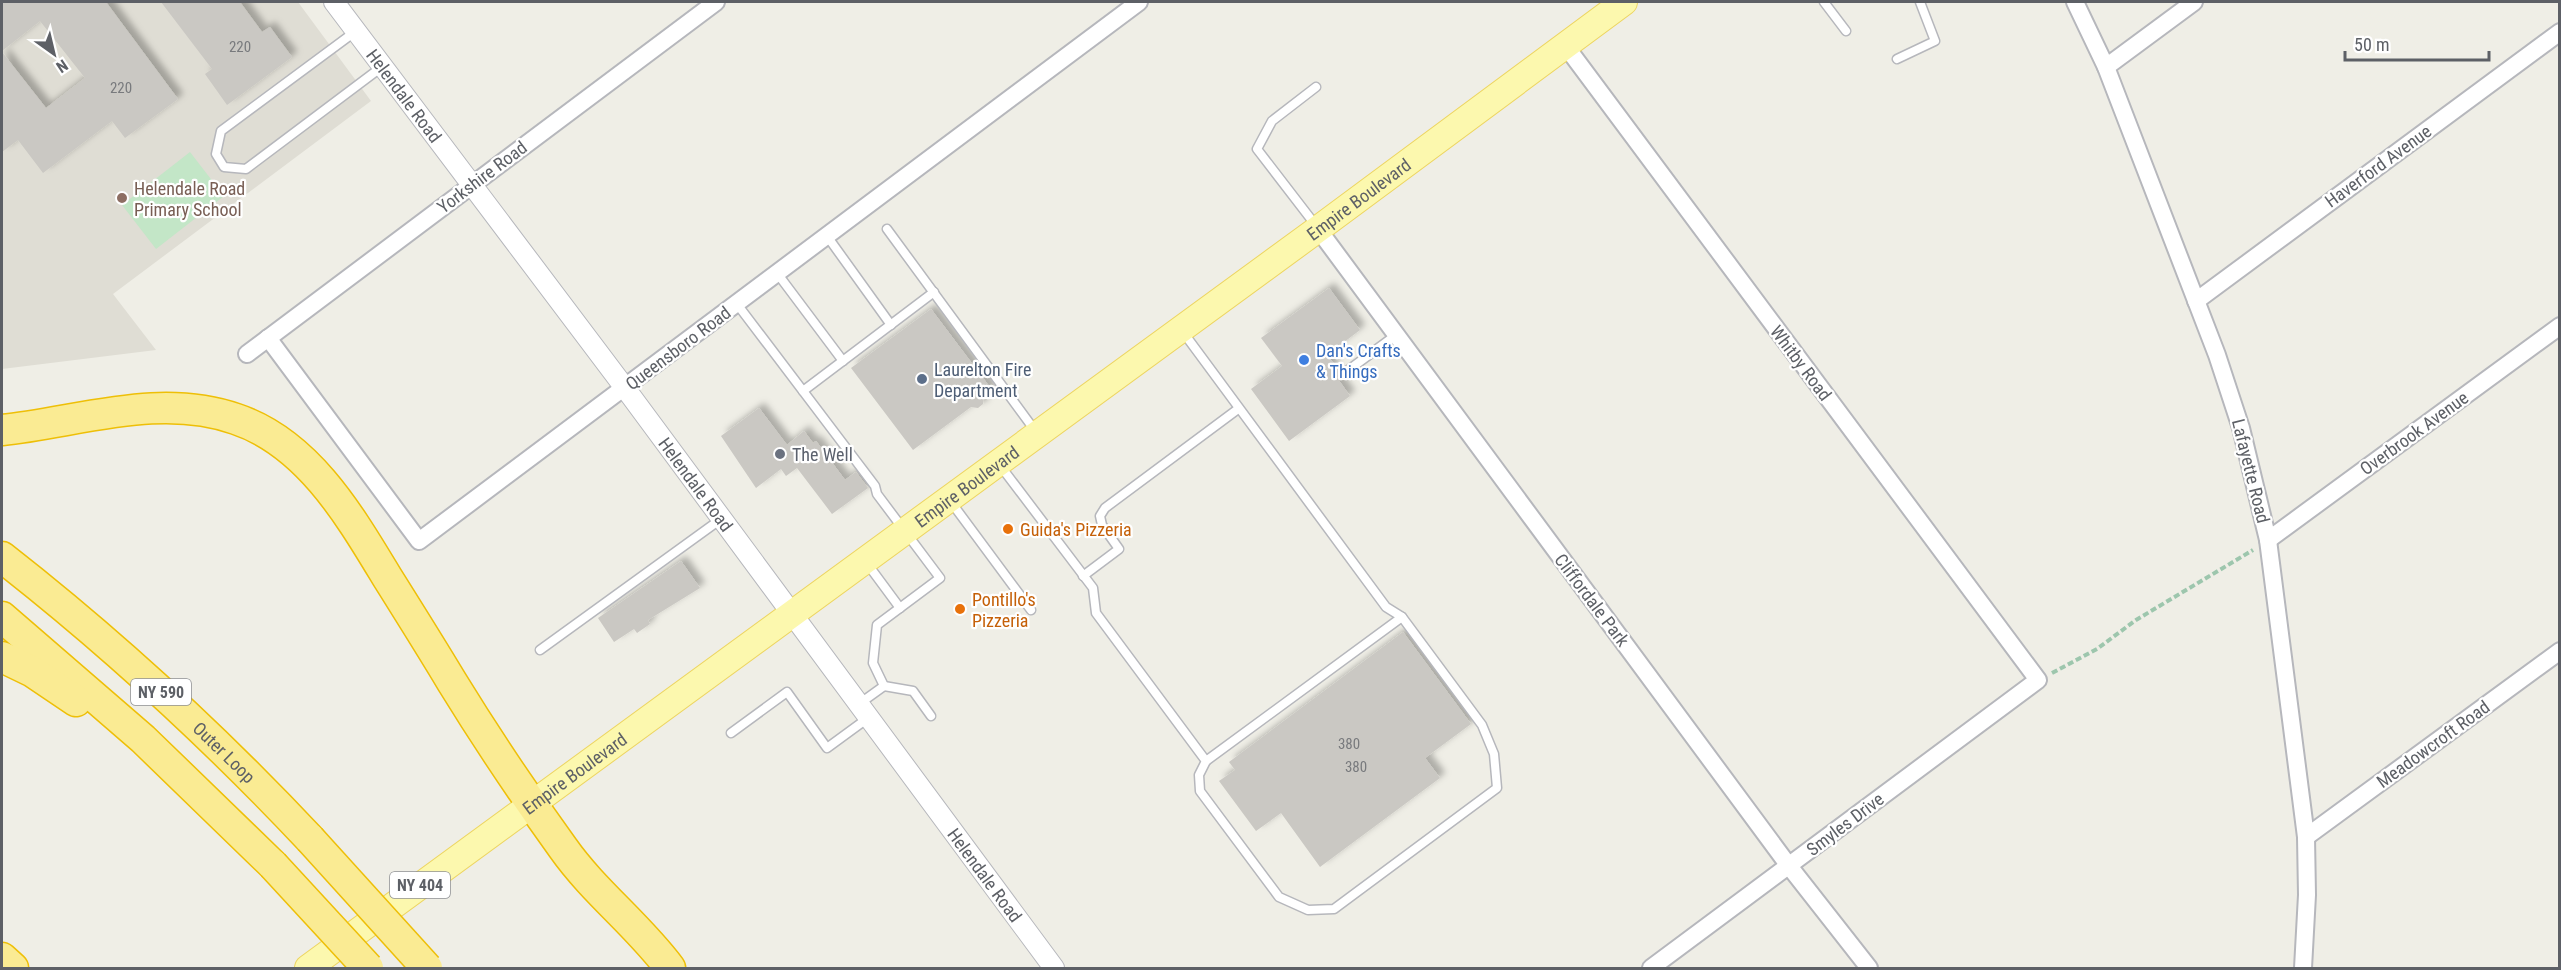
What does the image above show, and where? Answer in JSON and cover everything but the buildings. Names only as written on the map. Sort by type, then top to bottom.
[{"type":"highway","points":[[2,430],[139,410],[187,409],[214,412],[240,420],[279,442],[315,473],[348,516],[486,737],[577,867],[637,929],[670,969]]},
{"type":"highway","name":"Outer Loop","points":[[2,557],[68,610],[164,694],[310,839],[427,969]]},
{"type":"highway","name":"NY 590","points":[[2,617],[150,745],[273,865],[368,969]]},
{"type":"highway","points":[[2,657],[43,678],[110,726],[273,865]]},
{"type":"highway","points":[[2,958],[13,969]]},
{"type":"main road","name":"Empire Boulevard","points":[[308,969],[531,802],[1181,330],[1624,2]]},
{"type":"street","name":"Helendale Road","points":[[334,2],[625,388],[1054,969]]},
{"type":"street","name":"Yorkshire Road","points":[[247,354],[716,2]]},
{"type":"street","name":"Queensboro Road","points":[[268,338],[419,541],[1139,2]]},
{"type":"street","name":"Lafayette Road","points":[[2075,2],[2106,67],[2196,301],[2241,428],[2268,540],[2306,837],[2307,895],[2303,969]]},
{"type":"street","points":[[2106,67],[2193,2]]},
{"type":"street","name":"Haverford Avenue","points":[[2196,301],[2559,32]]},
{"type":"street","name":"Whitby Road","points":[[1564,45],[2038,680]]},
{"type":"street","name":"Cliffordale Park","points":[[1318,229],[1789,866],[1869,969]]},
{"type":"street","name":"Overbrook Avenue","points":[[2268,540],[2559,326]]},
{"type":"street","name":"Meadowcroft Road","points":[[2306,837],[2559,651]]},
{"type":"street","name":"Smyles Drive","points":[[1651,969],[2038,680]]},
{"type":"lane","points":[[1824,2],[1846,31]]},
{"type":"lane","points":[[1897,60],[1935,40],[1920,2]]},
{"type":"lane","points":[[356,31],[221,131],[216,154],[224,167],[246,169],[383,66]]},
{"type":"lane","points":[[1316,87],[1272,121],[1257,149],[1318,229]]},
{"type":"lane","points":[[886,229],[1038,434]]},
{"type":"lane","points":[[827,236],[891,325]]},
{"type":"lane","points":[[777,273],[843,361]]},
{"type":"lane","points":[[803,391],[934,292]]},
{"type":"lane","points":[[737,304],[940,578],[877,625],[873,663],[884,686]]},
{"type":"lane","points":[[1181,330],[1386,607],[1402,617],[1482,725],[1494,754],[1497,788],[1334,909],[1308,910],[1279,897],[1200,791],[1199,775],[1206,761],[1402,617]]},
{"type":"lane","points":[[1342,374],[1396,335]]},
{"type":"lane","points":[[1083,576],[1119,549],[1102,525],[1100,516],[1105,508],[1238,408]]},
{"type":"lane","points":[[998,463],[1093,588],[1096,613],[1206,761]]},
{"type":"lane","points":[[949,499],[1031,610]]},
{"type":"lane","points":[[540,650],[722,519]]},
{"type":"lane","points":[[865,560],[900,608]]},
{"type":"lane","points":[[731,733],[787,692],[827,748],[864,711],[884,686]]},
{"type":"lane","points":[[884,686],[913,691],[931,716]]},
{"type":"path","points":[[2038,680],[2097,649],[2136,620],[2268,540]]},
{"type":"shaded area","name":"Helendale Road Primary School","points":[[2,2],[298,2],[371,101],[113,294],[156,350],[2,369]]},
{"type":"green space","points":[[190,152],[224,196],[156,249],[122,205]]},
{"type":"place","name":"Helendale Road Primary School","points":[[122,198]]},
{"type":"place","name":"Dan's Crafts & Things","points":[[1304,360]]},
{"type":"place","name":"Laurelton Fire Department","points":[[922,379]]},
{"type":"place","name":"The Well","points":[[780,454]]},
{"type":"place","name":"Guida's Pizzeria","points":[[1008,529]]},
{"type":"place","name":"Pontillo's Pizzeria","points":[[960,609]]}]
